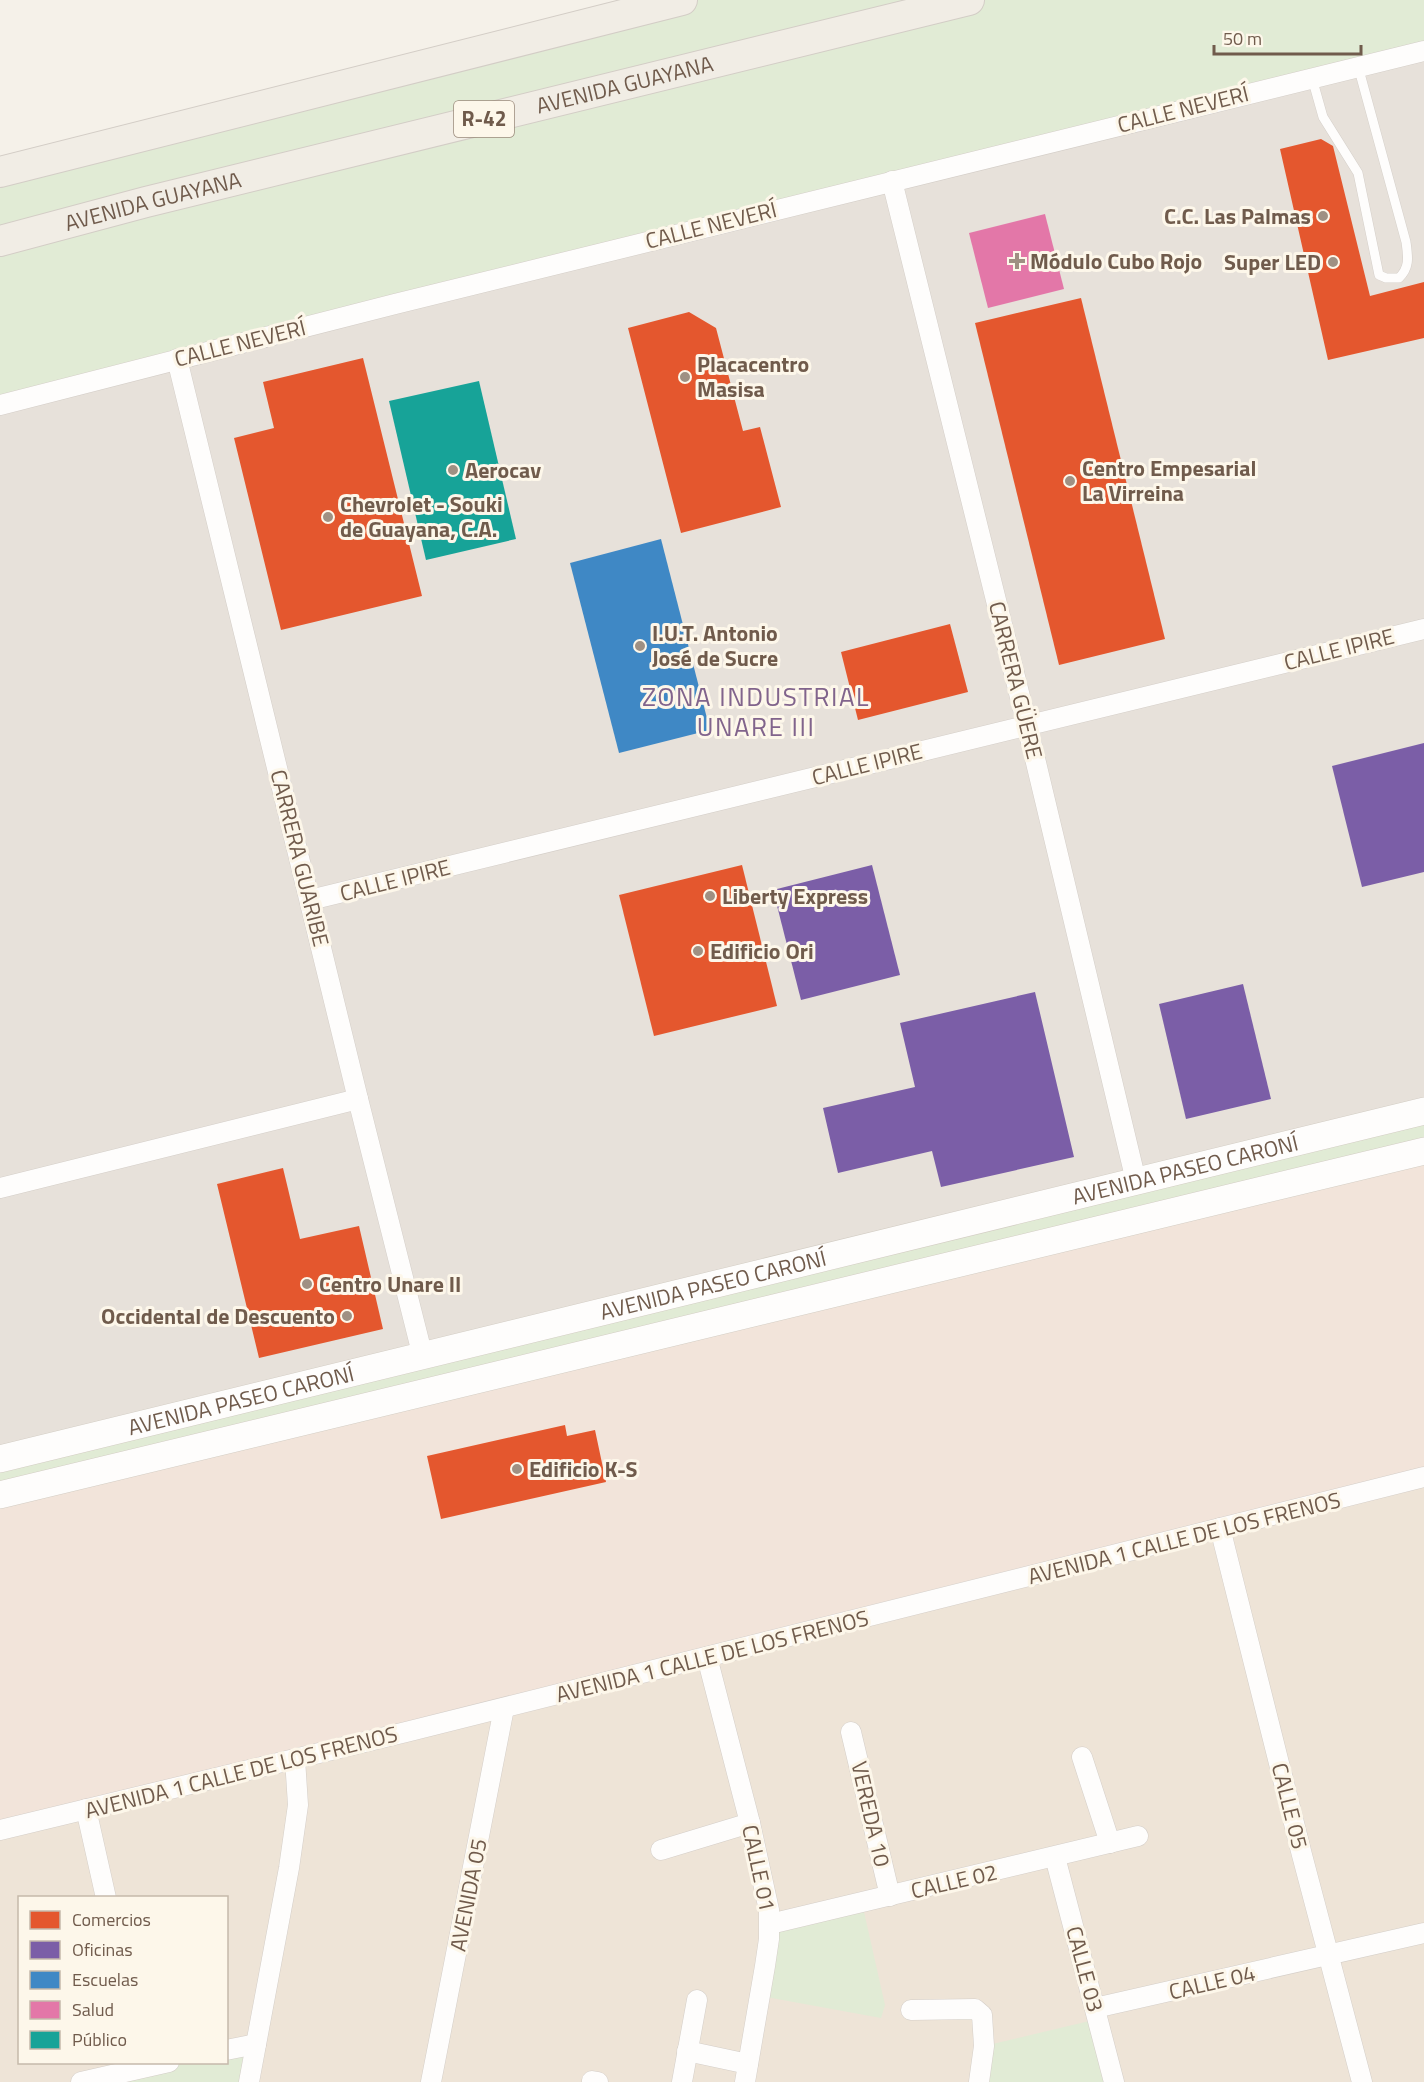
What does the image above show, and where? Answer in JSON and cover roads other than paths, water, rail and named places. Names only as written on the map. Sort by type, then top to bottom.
[{"type":"main road","points":[[0,172],[682,0]]},
{"type":"main road","name":"AVENIDA GUAYANA","points":[[0,241],[146,202],[969,0]]},
{"type":"street","name":"CALLE NEVERÍ","points":[[0,405],[892,181],[1424,51]]},
{"type":"street","name":"CARRERA GÜERE","points":[[892,181],[1027,725],[1136,1181]]},
{"type":"street","name":"CARRERA GUARIBE","points":[[177,359],[423,1357]]},
{"type":"street","name":"CALLE IPIRE","points":[[310,900],[1424,628]]},
{"type":"street","points":[[0,1188],[358,1099]]},
{"type":"street","name":"AVENIDA PASEO CARONÍ","points":[[0,1459],[1424,1111]]},
{"type":"street","name":"AVENIDA PASEO CARONÍ","points":[[0,1495],[1424,1151]]},
{"type":"street","name":"AVENIDA 1 CALLE DE LOS FRENOS","points":[[0,1830],[504,1708],[1424,1478]]},
{"type":"street","name":"CALLE 05","points":[[1220,1528],[1362,2082]]},
{"type":"street","name":"CALLE 01","points":[[707,1657],[750,1823],[766,1891],[770,1924],[746,2073]]},
{"type":"street","name":"AVENIDA 05","points":[[431,2082],[504,1708]]},
{"type":"street","name":"VEREDA 10","points":[[851,1732],[890,1896]]},
{"type":"street","points":[[1082,1756],[1110,1843]]},
{"type":"street","points":[[249,2082],[296,1823],[298,1796],[295,1759]]},
{"type":"street","points":[[86,1809],[106,1896]]},
{"type":"street","points":[[661,1850],[750,1823]]},
{"type":"street","name":"CALLE 02","points":[[770,1924],[1138,1836]]},
{"type":"street","name":"CALLE 03","points":[[1055,1857],[1114,2082]]},
{"type":"street","name":"CALLE 04","points":[[1095,2008],[1424,1933]]},
{"type":"street","points":[[682,2082],[697,2000]]},
{"type":"street","points":[[911,2010],[975,2009],[982,2015],[984,2046],[979,2082]]},
{"type":"street","points":[[228,2050],[256,2044]]},
{"type":"street","points":[[687,2051],[746,2073]]},
{"type":"street","points":[[81,2082],[160,2064]]},
{"type":"lane","points":[[1312,78],[1323,117],[1358,172],[1379,275],[1386,278],[1399,278],[1406,271],[1409,259],[1406,242],[1358,66]]},
{"type":"place","name":"C.C. Las Palmas","points":[[1323,216]]},
{"type":"place","name":"Módulo Cubo Rojo","points":[[1017,261]]},
{"type":"place","name":"Super LED","points":[[1333,262]]},
{"type":"place","name":"Placacentro Masisa","points":[[685,377]]},
{"type":"place","name":"Aerocav","points":[[453,470]]},
{"type":"place","name":"Centro Empesarial La Virreina","points":[[1070,481]]},
{"type":"place","name":"Chevrolet - Souki de Guayana, C.A.","points":[[328,517]]},
{"type":"place","name":"I.U.T. Antonio José de Sucre","points":[[640,646]]},
{"type":"place","name":"Liberty Express","points":[[710,896]]},
{"type":"place","name":"Edificio Ori","points":[[698,951]]},
{"type":"place","name":"Centro Unare II","points":[[307,1284]]},
{"type":"place","name":"Occidental de Descuento","points":[[347,1316]]},
{"type":"place","name":"Edificio K-S","points":[[517,1469]]},
{"type":"district","name":"ZONA INDUSTRIAL UNARE III","points":[[756,712]]}]
